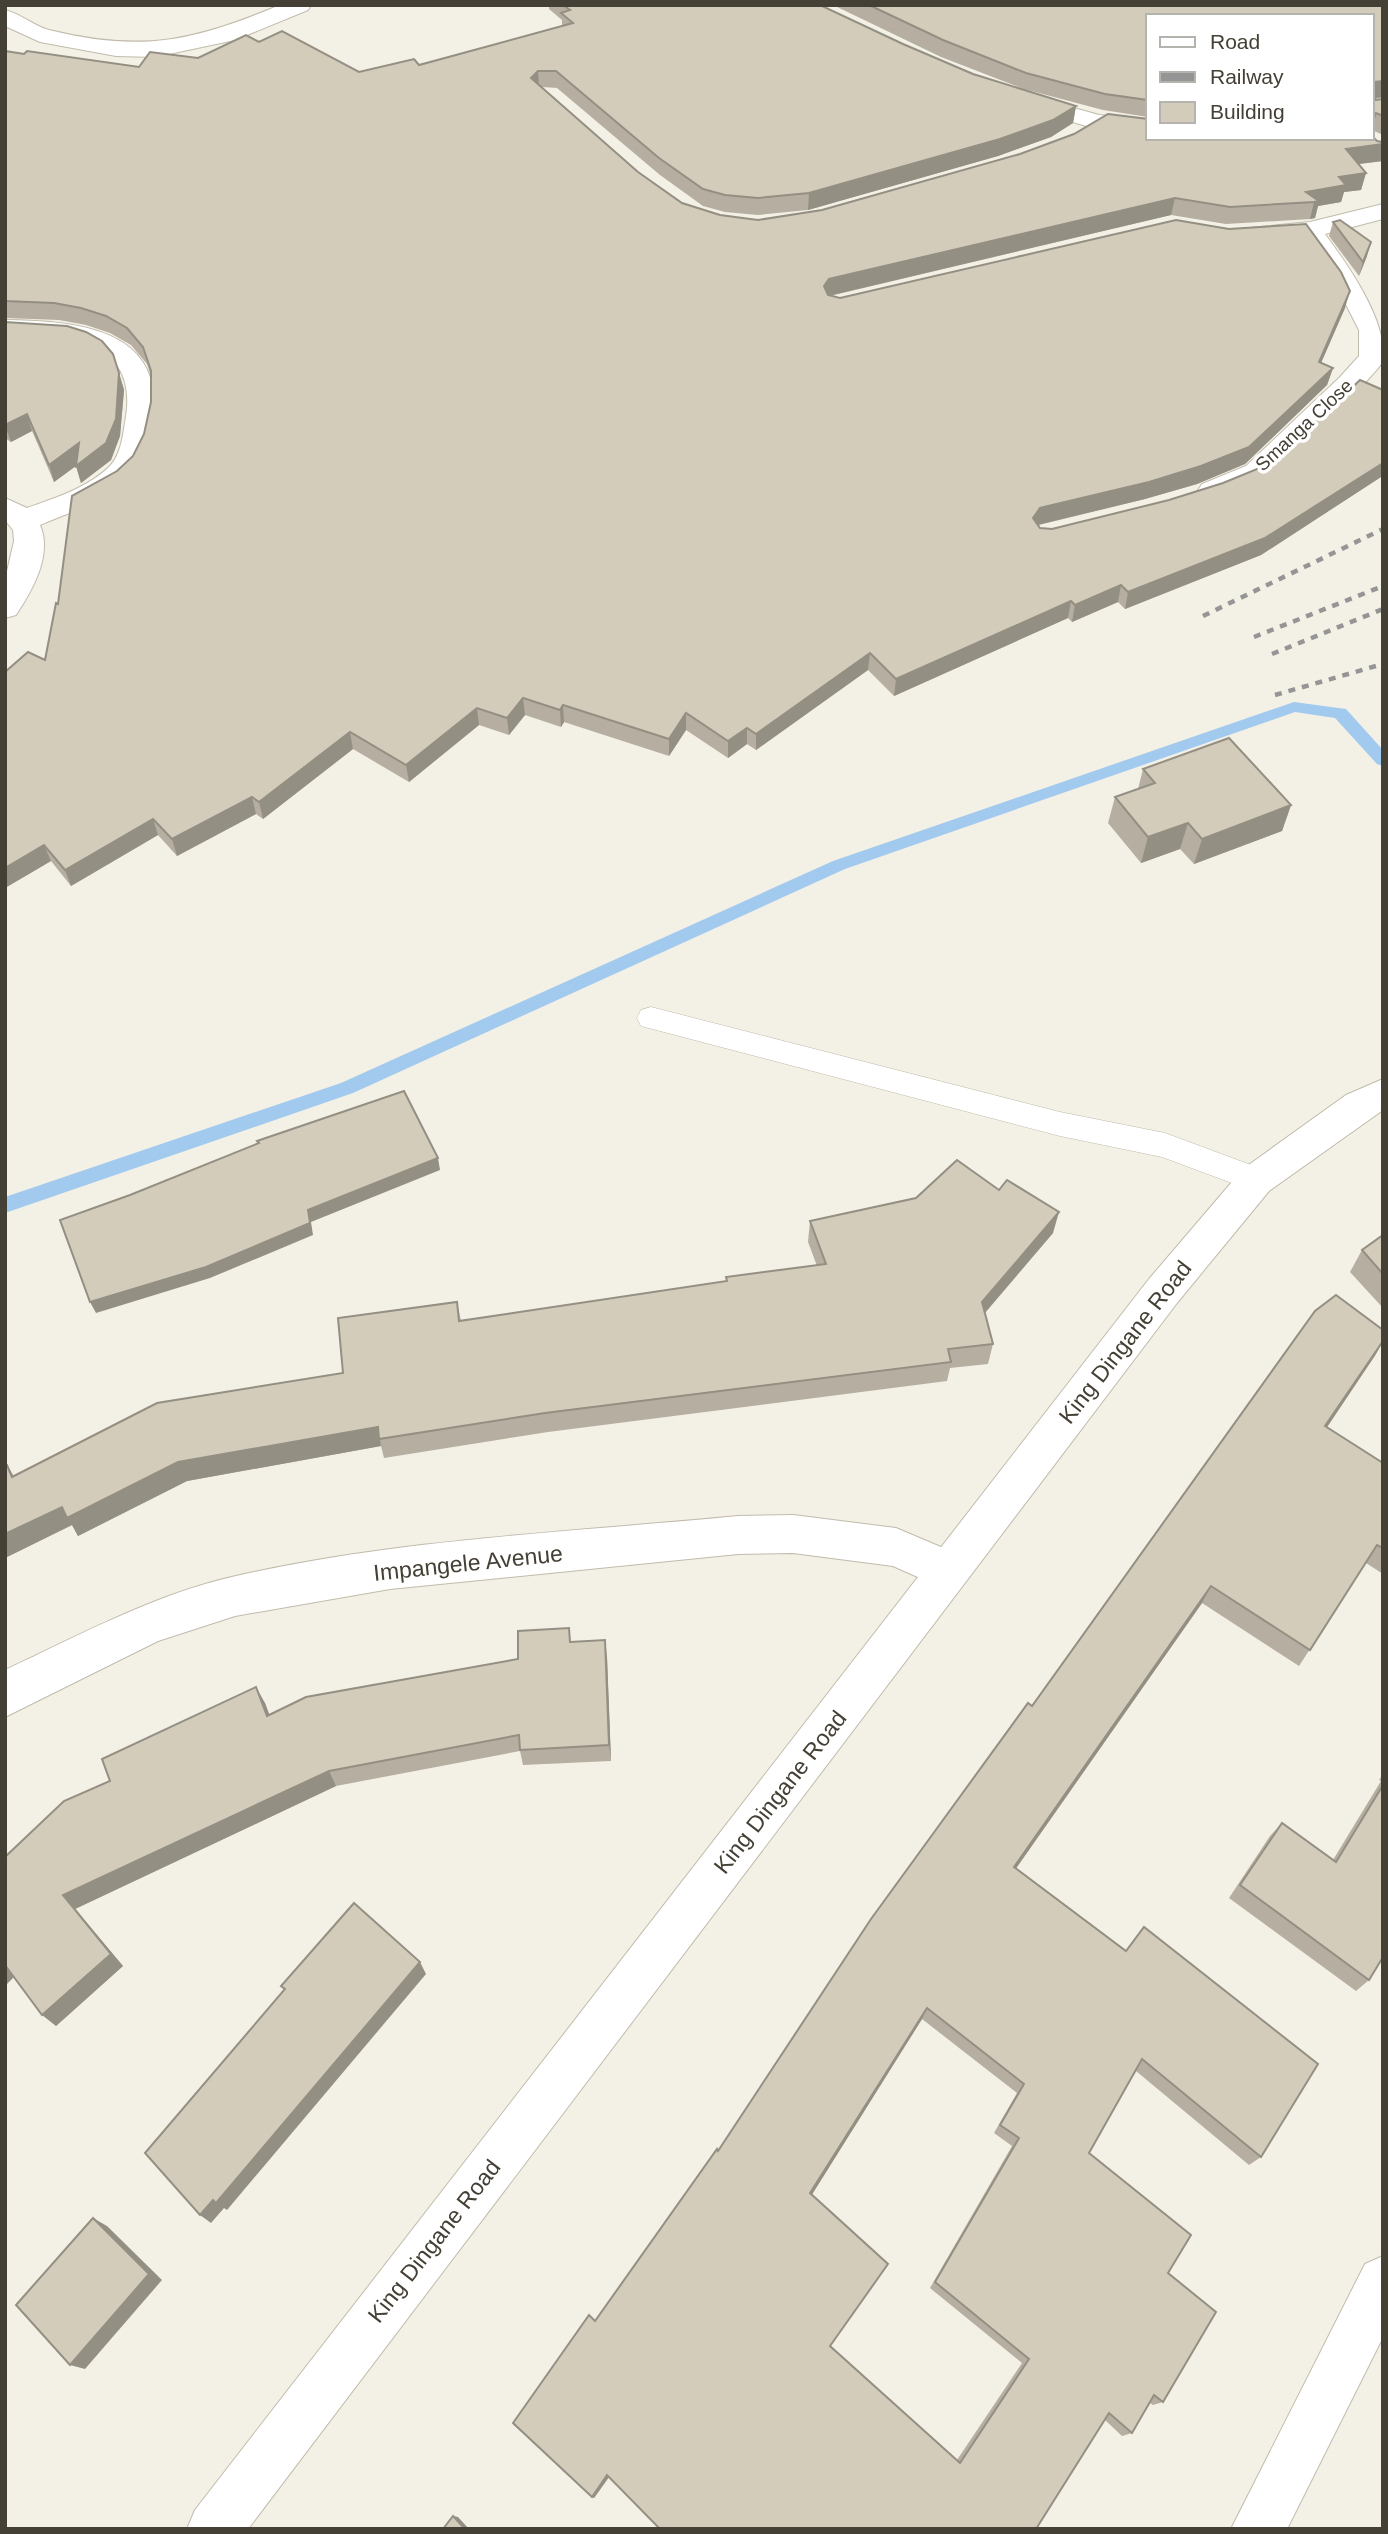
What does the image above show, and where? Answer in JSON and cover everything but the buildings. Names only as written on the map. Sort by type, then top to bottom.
[{"type":"street","points":[[5,17],[40,35],[105,47],[155,50],[227,35],[300,5]]},
{"type":"street","points":[[998,92],[1097,122],[1146,127]]},
{"type":"street","points":[[1070,138],[1097,122]]},
{"type":"street","points":[[1240,235],[1310,230],[1383,211]]},
{"type":"street","name":"Smanga Close","points":[[1187,499],[1256,472],[1350,383],[1372,357],[1372,330],[1351,288],[1310,230]]},
{"type":"street","points":[[5,328],[65,332],[102,340],[123,355],[141,384],[138,433],[129,460],[122,471],[97,490],[14,514],[28,540],[26,562],[17,592],[5,608]]},
{"type":"street","name":"King Dingane Road","points":[[214,2529],[1163,1291],[1256,1180],[1359,1105],[1383,1093]]},
{"type":"street","name":"Impangele Avenue","points":[[5,1696],[16,1687],[149,1624],[235,1597],[390,1569],[738,1535],[793,1534],[896,1547],[947,1570]]},
{"type":"street","points":[[1258,2529],[1383,2282]]},
{"type":"lane","points":[[652,1017],[1060,1124],[1165,1145],[1256,1180]]},
{"type":"waterway","points":[[5,1205],[347,1088],[839,865],[1294,707],[1340,713],[1383,760]]},
{"type":"railway","points":[[1203,616],[1383,529]]},
{"type":"railway","points":[[1254,637],[1383,586]]},
{"type":"railway","points":[[1272,654],[1383,609]]},
{"type":"railway","points":[[1275,695],[1383,664]]}]
